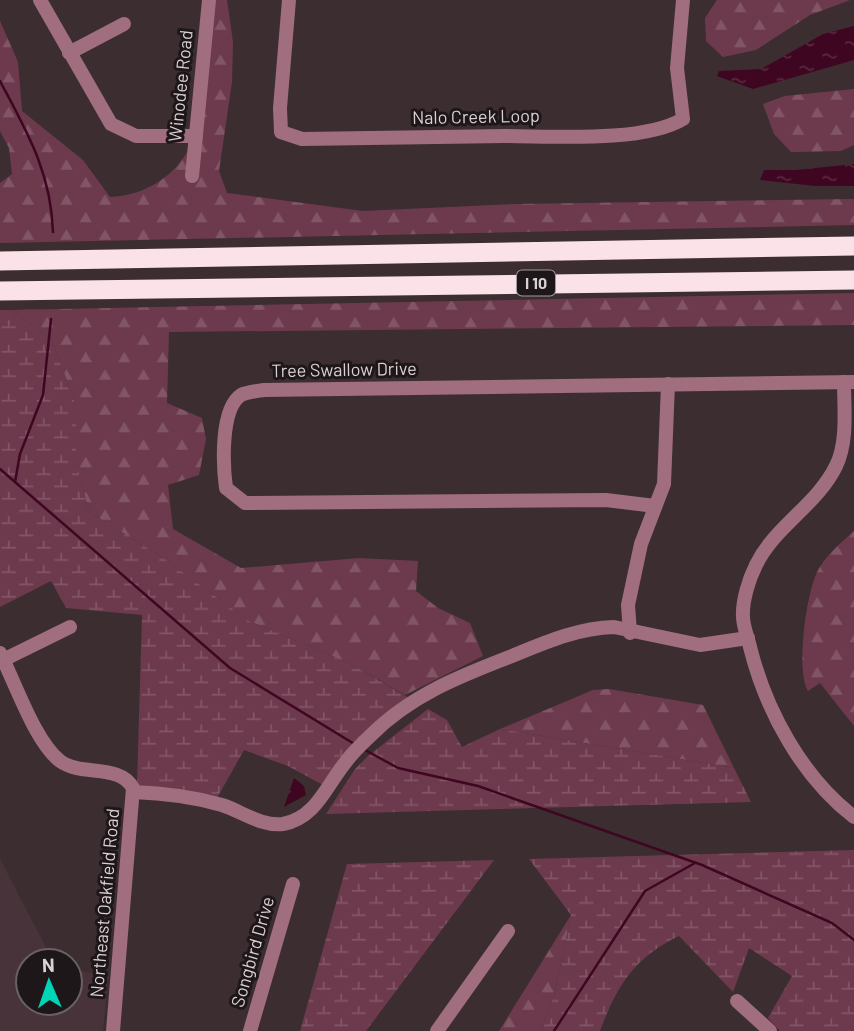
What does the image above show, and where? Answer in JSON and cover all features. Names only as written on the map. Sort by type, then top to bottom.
[{"type":"highway","name":"I 10","points":[[0,261],[854,246]]},
{"type":"highway","name":"I 10","points":[[0,291],[854,280]]},
{"type":"street","points":[[40,0],[105,118],[118,130],[136,136],[196,136]]},
{"type":"street","name":"Winodee Road","points":[[192,176],[209,0]]},
{"type":"street","name":"Nalo Creek Loop","points":[[289,0],[280,108],[281,132],[302,139],[638,134],[668,128],[683,119],[677,68],[683,0]]},
{"type":"street","points":[[69,53],[124,24]]},
{"type":"street","points":[[849,382],[844,433],[837,466],[800,511],[773,537],[756,566],[743,617],[756,671],[780,727],[832,800],[854,817]]},
{"type":"street","name":"Tree Swallow Drive","points":[[654,506],[606,500],[245,503],[226,488],[223,468],[230,409],[241,395],[264,390],[849,382]]},
{"type":"street","points":[[628,632],[628,605],[641,544],[664,484],[668,384]]},
{"type":"street","points":[[70,627],[2,656],[52,753],[79,769],[118,774],[131,791],[195,808],[237,815],[268,832],[295,830],[320,813],[348,764],[375,736],[445,693],[498,666],[557,643],[628,632],[700,645],[748,638]]},
{"type":"street","name":"Northeast Oakfield Road","points":[[113,1031],[131,791]]},
{"type":"street","name":"Songbird Drive","points":[[250,1031],[293,884]]},
{"type":"street","points":[[437,1031],[508,931]]},
{"type":"street","points":[[737,1001],[770,1031]]},
{"type":"shaded area","points":[[0,859],[46,947],[14,947],[14,1017],[84,1017],[84,972],[108,976],[103,1031],[0,1031]]},
{"type":"green space","points":[[214,0],[227,0],[233,42],[232,82],[219,171],[227,193],[363,211],[514,204],[854,199],[854,225],[0,243],[0,183],[12,174],[9,148],[0,131],[0,21],[18,62],[22,111],[83,160],[110,197],[122,196],[157,183],[176,167],[190,146],[187,181],[196,182]]},
{"type":"green space","points":[[717,0],[850,0],[810,15],[756,50],[723,57],[706,41],[705,18]]},
{"type":"green space","points":[[854,89],[854,145],[841,151],[791,152],[774,134],[763,104],[785,96]]},
{"type":"green space","points":[[854,293],[854,325],[169,332],[167,403],[202,418],[206,439],[199,475],[168,485],[173,529],[241,568],[359,558],[418,561],[416,591],[438,608],[470,623],[483,656],[405,695],[351,664],[249,621],[165,559],[89,512],[76,462],[76,406],[52,340],[11,310]]},
{"type":"green space","points":[[0,310],[11,310],[52,340],[76,406],[76,462],[89,512],[165,559],[249,621],[351,664],[409,698],[323,785],[288,766],[244,750],[217,798],[137,786],[142,615],[66,608],[51,581],[0,607]]},
{"type":"green space","points":[[854,531],[854,726],[820,683],[808,691],[804,681],[803,650],[806,614],[817,572],[829,555]]},
{"type":"green space","points":[[609,689],[703,705],[734,768],[500,729],[593,690]]},
{"type":"green space","points":[[428,709],[447,720],[462,747],[500,729],[734,768],[751,802],[326,814],[355,769]]},
{"type":"green space","points":[[854,850],[854,1031],[780,1031],[768,1018],[792,976],[749,948],[733,992],[679,936],[650,953],[629,974],[613,1000],[600,1031],[540,1031],[554,996],[571,915],[529,859]]},
{"type":"green space","points":[[494,860],[366,1031],[300,1031],[347,864]]},
{"type":"green space","points":[[571,915],[554,996],[540,1031],[499,1031]]},
{"type":"water","points":[[854,26],[854,60],[753,89],[717,76],[719,71],[761,69],[823,34]]},
{"type":"water","points":[[854,164],[854,186],[815,186],[760,180],[764,170],[796,170]]},
{"type":"water","points":[[294,778],[304,786],[306,795],[284,807]]},
{"type":"waterway","points":[[0,81],[36,153],[48,190],[53,232]]},
{"type":"waterway","points":[[15,482],[20,454],[43,395],[51,319]]},
{"type":"waterway","points":[[0,469],[230,668],[356,745]]},
{"type":"waterway","points":[[365,750],[398,768],[478,786],[702,865],[832,923],[854,940]]},
{"type":"waterway","points":[[554,1031],[645,891],[695,863]]}]
